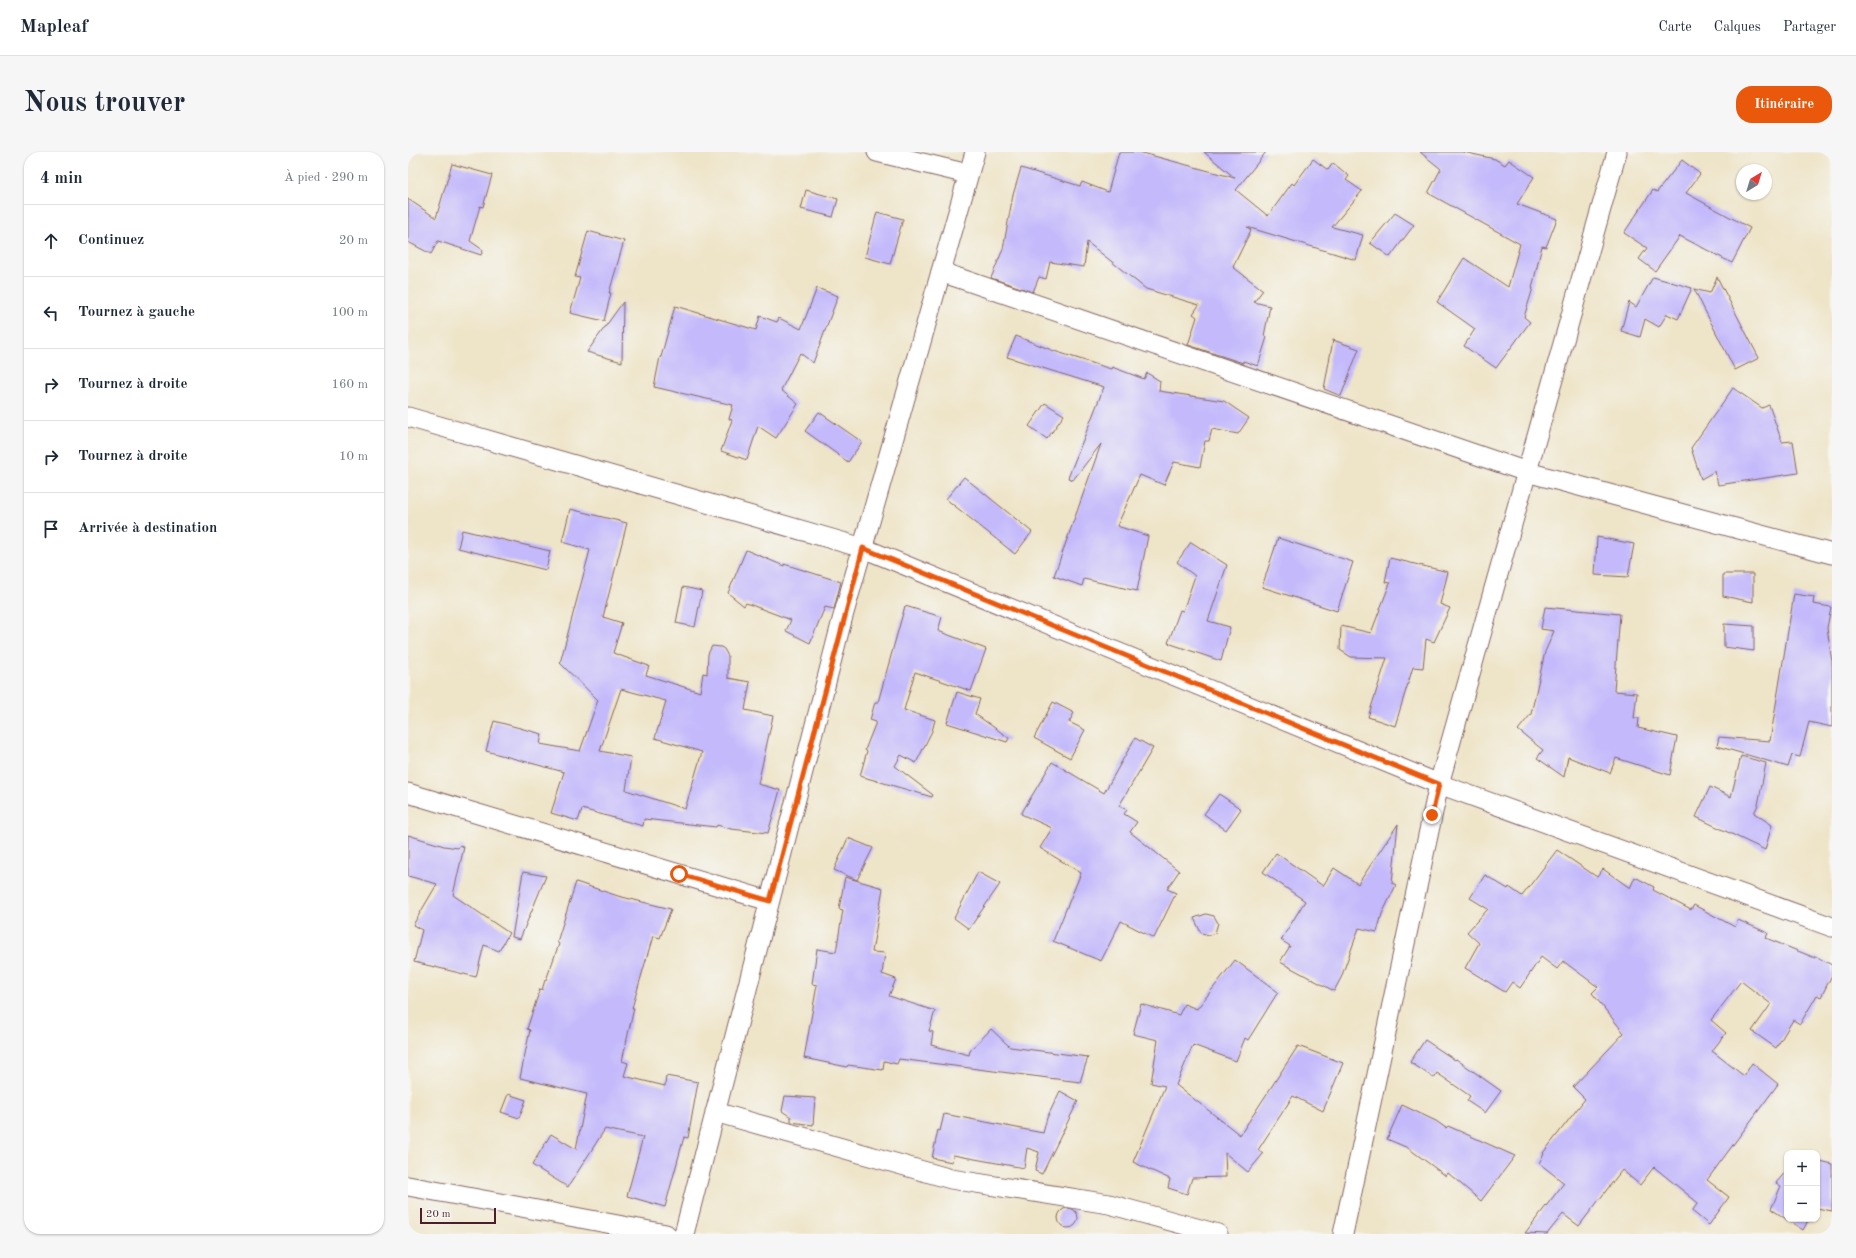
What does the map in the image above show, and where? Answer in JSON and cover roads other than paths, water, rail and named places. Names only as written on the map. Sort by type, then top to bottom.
[{"type":"street","points":[[877,152],[968,174]]},
{"type":"street","points":[[684,1234],[863,548],[975,152]]},
{"type":"street","points":[[1343,1234],[1439,784],[1617,152]]},
{"type":"street","points":[[941,272],[1527,472],[1832,554]]},
{"type":"street","points":[[408,417],[863,548],[1439,784],[1832,927]]},
{"type":"street","points":[[408,793],[770,901]]},
{"type":"street","points":[[715,1112],[951,1180],[1109,1204],[1218,1234]]},
{"type":"street","points":[[408,1186],[666,1234]]}]
